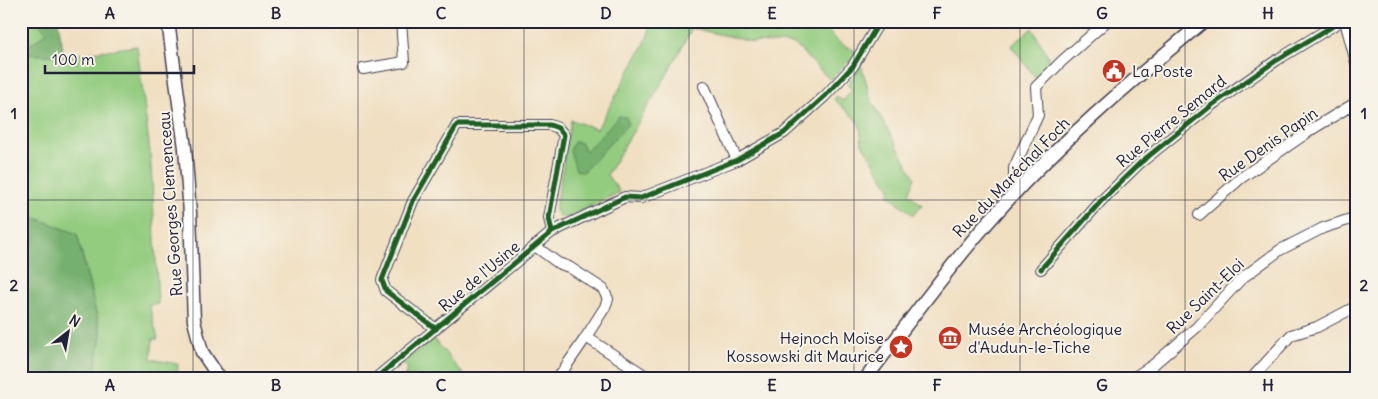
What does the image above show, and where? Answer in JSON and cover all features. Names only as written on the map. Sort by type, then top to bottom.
[{"type":"main road","name":"Rue Georges Clemenceau","points":[[168,21],[185,148],[190,213],[194,320],[202,352],[221,378]]},
{"type":"main road","name":"Rue du Maréchal Foch","points":[[866,378],[959,255],[1020,187],[1084,125],[1204,21]]},
{"type":"street","points":[[363,69],[404,62],[401,21]]},
{"type":"street","points":[[1020,187],[1014,179],[1014,168],[1038,115],[1036,86],[1107,21]]},
{"type":"street","name":"Rue de l'Usine","points":[[376,378],[552,232],[625,197],[641,198],[737,160],[784,133],[825,96],[853,66],[878,24]]},
{"type":"street","points":[[1347,24],[1357,66]]},
{"type":"street","name":"Rue Pierre Semard","points":[[1041,269],[1101,201],[1140,163],[1212,105],[1276,60],[1347,24]]},
{"type":"street","points":[[704,86],[737,160]]},
{"type":"street","name":"Rue Denis Papin","points":[[1199,215],[1241,178],[1314,128],[1357,102]]},
{"type":"street","points":[[436,328],[386,291],[382,280],[412,201],[457,125],[550,125],[558,128],[564,135],[549,218],[552,232]]},
{"type":"street","name":"Rue Saint-Eloi","points":[[1133,378],[1153,365],[1197,327],[1241,279],[1280,250],[1323,228],[1357,217]]},
{"type":"street","points":[[535,246],[558,263],[569,267],[603,289],[608,299],[605,307],[558,378]]},
{"type":"street","points":[[1252,378],[1291,335],[1317,327],[1357,306]]},
{"type":"street","points":[[586,337],[649,378]]},
{"type":"green space","points":[[21,21],[36,21],[47,32],[26,48],[26,54],[64,56],[137,46],[150,152],[158,304],[149,305],[158,339],[153,339],[151,359],[178,364],[177,378],[94,378],[101,333],[77,234],[21,212]]},
{"type":"green space","points":[[36,21],[58,21],[64,56],[26,54],[26,48],[47,32]]},
{"type":"green space","points":[[653,21],[818,21],[840,43],[857,52],[869,96],[915,178],[909,193],[922,205],[913,215],[888,194],[891,190],[862,144],[860,126],[834,99],[836,96],[843,101],[852,89],[847,85],[859,70],[848,62],[830,80],[794,44],[752,42],[692,28],[669,71],[607,175],[620,192],[566,218],[559,216],[555,211],[571,120],[597,129],[645,43]]},
{"type":"green space","points":[[1032,28],[1048,56],[1048,66],[1036,78],[1011,46]]},
{"type":"green space","points":[[619,116],[626,117],[628,124],[583,172],[576,170],[570,150],[574,142],[581,143],[586,151]]},
{"type":"green space","points":[[21,212],[77,234],[101,334],[94,378],[21,378]]},
{"type":"green space","points":[[434,339],[466,378],[404,378],[408,367],[401,364]]},
{"type":"cycle path","points":[[376,378],[552,232],[625,197],[641,198],[737,160],[784,133],[825,96],[853,66],[880,21]]},
{"type":"cycle path","points":[[1041,269],[1101,201],[1140,163],[1212,105],[1277,60],[1341,21]]},
{"type":"cycle path","points":[[436,329],[386,291],[382,280],[413,201],[457,125],[550,125],[558,128],[564,135],[549,218],[552,232]]},
{"type":"place","name":"La Poste","points":[[1114,71]]},
{"type":"place","name":"Musée Archéologique d'Audun-le-Tiche","points":[[950,338]]},
{"type":"place","name":"Hejnoch Moïse Kossowski dit Maurice","points":[[901,347]]}]
